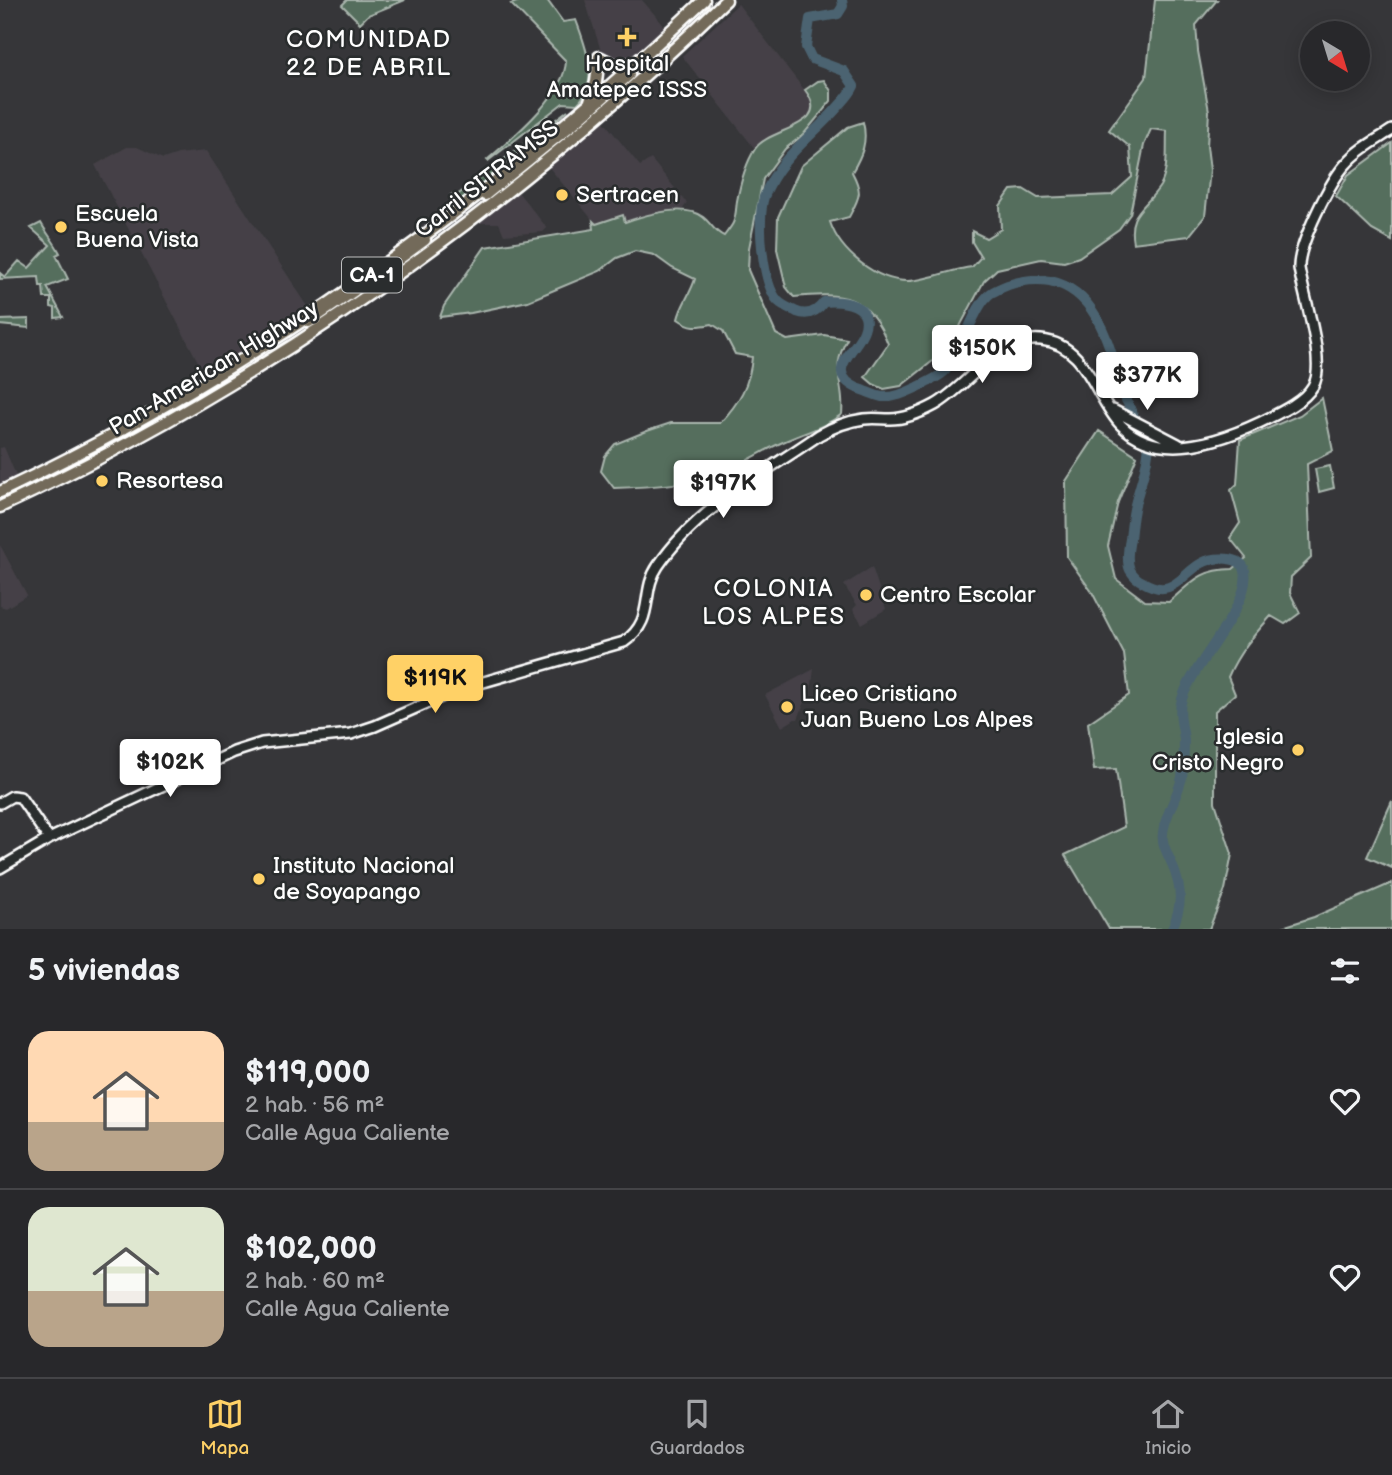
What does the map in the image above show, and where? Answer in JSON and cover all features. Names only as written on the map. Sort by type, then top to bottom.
[{"type":"main road","name":"Pan-American Highway","points":[[0,493],[175,400],[290,330],[411,247],[588,106],[706,0]]},
{"type":"main road","name":"Carril SITRAMSS","points":[[0,506],[120,445],[249,371],[366,294],[479,204],[592,107],[706,0]]},
{"type":"main road","name":"Pan-American Highway","points":[[0,506],[68,476],[211,397],[373,293],[545,164],[630,90],[724,0]]},
{"type":"main road","name":"Carril SITRAMSS","points":[[479,204],[586,124],[724,0]]},
{"type":"main road","points":[[588,106],[596,82],[599,57],[617,66],[636,63]]},
{"type":"main road","points":[[0,868],[49,839],[251,746],[275,741],[351,734],[459,689],[617,645],[635,633],[646,612],[654,573],[675,545],[720,503],[827,431],[860,420],[897,418],[926,409],[944,399],[999,354],[1027,340],[1052,342],[1068,351],[1090,376],[1121,425],[1134,435],[1165,445],[1181,446],[1208,442],[1257,424],[1299,400],[1313,385],[1318,359],[1298,263],[1304,241],[1333,180],[1346,163],[1392,128]]},
{"type":"main road","points":[[1328,194],[1351,165],[1392,137]]},
{"type":"main road","name":"Carril SITRAMSS","points":[[0,493],[117,436],[262,352],[457,222]]},
{"type":"main road","points":[[1109,407],[1123,417],[1181,446]]},
{"type":"main road","points":[[0,803],[12,796],[20,797],[49,839]]},
{"type":"shaded area","name":"Hospital Amatepec ISSS","points":[[585,0],[642,0],[667,29],[634,59],[621,63],[602,54]]},
{"type":"shaded area","points":[[738,4],[809,96],[813,105],[807,120],[755,149],[682,56]]},
{"type":"shaded area","points":[[602,119],[640,166],[651,159],[687,203],[682,210],[644,215],[625,222],[622,215],[596,224],[547,165]]},
{"type":"shaded area","points":[[127,147],[137,147],[163,159],[178,154],[206,151],[311,311],[205,375],[95,165]]},
{"type":"shaded area","points":[[518,192],[547,228],[543,232],[504,235],[499,223],[478,223]]},
{"type":"shaded area","points":[[4,447],[17,478],[0,486],[0,448]]},
{"type":"shaded area","points":[[0,545],[27,595],[6,608],[0,606]]},
{"type":"shaded area","name":"Centro Escolar","points":[[872,567],[886,609],[862,624],[853,609],[857,605],[844,585]]},
{"type":"shaded area","name":"Liceo Cristiano Juan Bueno Los Alpes","points":[[814,669],[812,684],[798,719],[782,727],[765,695]]},
{"type":"green space","points":[[347,0],[405,0],[368,15],[360,23],[342,5]]},
{"type":"green space","points":[[522,0],[547,0],[563,22],[576,20],[589,63],[588,85],[577,104],[563,103],[488,161],[547,101],[557,88],[566,61],[511,4]]},
{"type":"green space","points":[[1155,0],[1217,0],[1196,25],[1209,111],[1207,146],[1210,170],[1205,216],[1189,236],[1133,243],[1135,217],[1160,186],[1166,166],[1167,131],[1151,129],[1144,145],[1130,214],[1119,229],[1079,257],[1064,262],[1041,259],[997,269],[984,281],[957,332],[934,360],[901,386],[884,389],[873,384],[865,377],[888,344],[872,315],[863,306],[840,296],[794,297],[786,287],[777,249],[778,217],[801,166],[848,127],[863,122],[863,148],[852,172],[858,185],[858,199],[849,217],[830,222],[842,244],[861,263],[896,280],[915,280],[972,267],[981,257],[972,242],[972,231],[986,238],[1001,229],[1000,206],[1011,190],[1023,189],[1038,198],[1112,195],[1132,177],[1130,147],[1109,130],[1146,78]]},
{"type":"green space","points":[[824,80],[831,91],[831,101],[803,135],[785,149],[763,179],[749,248],[748,270],[776,334],[787,340],[824,335],[847,339],[838,369],[842,414],[720,473],[681,483],[614,488],[601,471],[605,456],[615,444],[671,423],[720,423],[733,408],[746,384],[752,357],[735,354],[723,331],[712,324],[694,326],[678,319],[695,279],[672,268],[654,255],[635,251],[617,258],[600,271],[528,301],[440,317],[444,306],[485,247],[594,229],[593,221],[596,224],[623,215],[625,222],[676,211],[695,213],[703,217],[724,236],[734,221],[742,181],[755,149],[762,142],[806,119],[811,112],[812,102],[805,90]]},
{"type":"green space","points":[[568,110],[459,203],[451,195],[456,196]]},
{"type":"green space","points":[[1392,143],[1392,241],[1372,230],[1336,196],[1348,175]]},
{"type":"green space","points":[[41,223],[60,253],[56,255],[68,279],[47,287],[63,317],[55,318],[55,308],[51,307],[51,298],[44,298],[39,277],[0,279],[0,273],[5,277],[19,261],[29,268],[50,245],[31,228]]},
{"type":"green space","points":[[29,319],[29,328],[0,325],[0,320]]},
{"type":"green space","points":[[1322,398],[1333,451],[1307,464],[1311,558],[1291,577],[1290,593],[1300,613],[1285,624],[1271,616],[1232,668],[1228,677],[1235,694],[1215,711],[1215,802],[1232,854],[1225,890],[1209,929],[1109,929],[1065,855],[1124,827],[1116,769],[1094,770],[1088,723],[1129,695],[1124,654],[1092,592],[1067,557],[1066,481],[1099,431],[1137,456],[1118,502],[1108,546],[1116,579],[1145,601],[1169,602],[1205,574],[1233,569],[1246,558],[1230,538],[1240,523],[1231,490],[1237,484],[1240,440],[1300,415]]},
{"type":"green space","points":[[1330,466],[1334,488],[1319,492],[1315,469]]},
{"type":"green space","points":[[1392,801],[1392,868],[1367,857]]},
{"type":"green space","points":[[1392,883],[1392,929],[1276,929],[1314,917]]},
{"type":"waterway","points":[[842,0],[843,6],[838,14],[810,19],[806,47],[812,59],[844,71],[854,86],[849,95],[778,170],[764,197],[761,220],[762,251],[768,281],[778,301],[805,314],[815,311],[824,302],[847,303],[860,309],[866,321],[864,330],[845,361],[843,376],[859,389],[887,397],[910,391],[944,372],[957,353],[979,308],[991,293],[1029,280],[1050,281],[1068,288],[1082,298],[1093,312],[1109,347],[1126,400],[1148,437],[1146,463],[1132,520],[1128,555],[1130,570],[1141,581],[1162,588],[1169,587],[1202,563],[1213,559],[1239,562],[1245,571],[1245,586],[1239,602],[1195,673],[1181,703],[1183,772],[1163,834],[1179,889],[1178,912],[1172,929]]},
{"type":"place","name":"Hospital Amatepec ISSS","points":[[627,37]]},
{"type":"place","name":"Sertracen","points":[[562,195]]},
{"type":"place","name":"Escuela Buena Vista","points":[[61,227]]},
{"type":"place","name":"Resortesa","points":[[102,481]]},
{"type":"place","name":"Centro Escolar","points":[[866,595]]},
{"type":"place","name":"Liceo Cristiano Juan Bueno Los Alpes","points":[[787,707]]},
{"type":"place","name":"Iglesia Cristo Negro","points":[[1298,750]]},
{"type":"place","name":"Instituto Nacional de Soyapango","points":[[259,879]]},
{"type":"district","name":"COMUNIDAD 22 DE ABRIL","points":[[369,53]]},
{"type":"district","name":"COLONIA LOS ALPES","points":[[774,602]]}]
